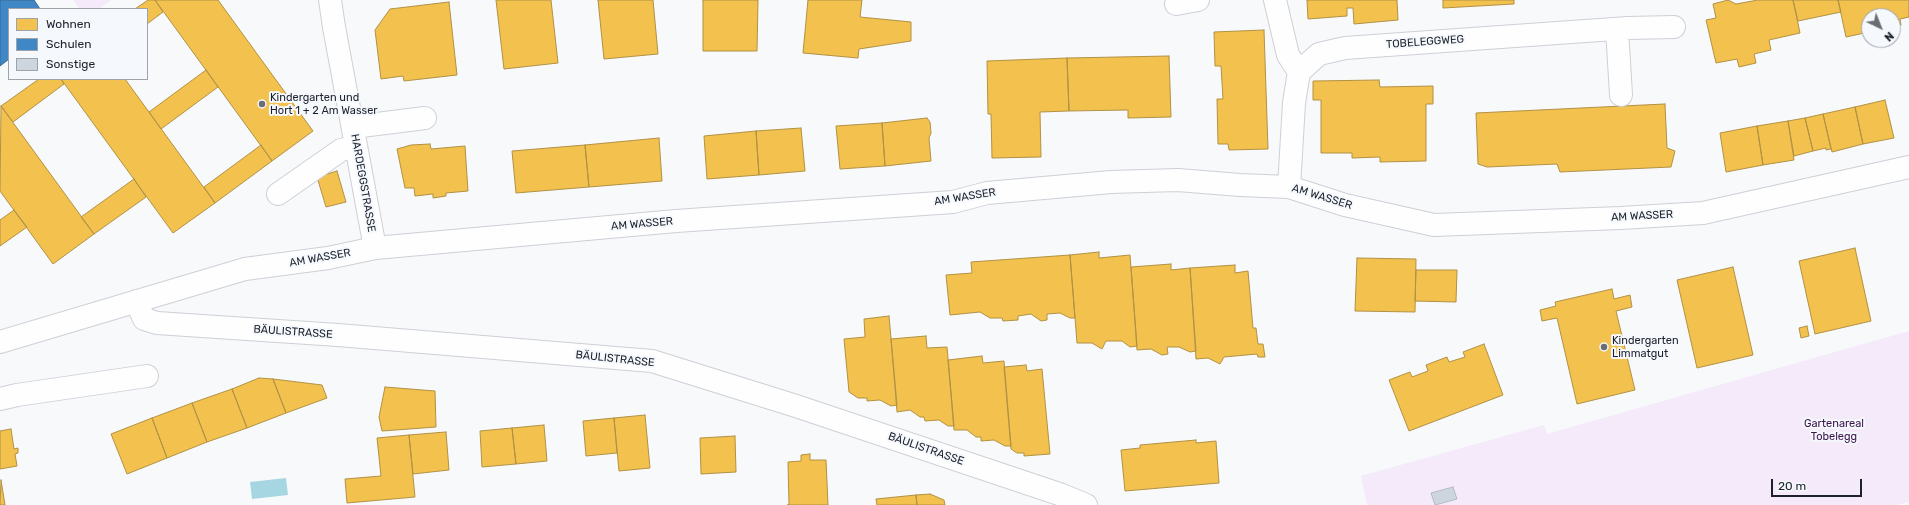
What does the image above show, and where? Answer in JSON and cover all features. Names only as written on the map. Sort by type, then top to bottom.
[{"type":"street","name":"HARDEGGSTRASSE","points":[[330,0],[375,248]]},
{"type":"street","points":[[1176,4],[1198,0]]},
{"type":"street","points":[[1275,0],[1288,55],[1299,72],[1294,103],[1289,187]]},
{"type":"street","name":"TOBELEGGWEG","points":[[1299,72],[1320,54],[1345,48],[1617,29],[1674,27]]},
{"type":"street","points":[[1617,29],[1621,95]]},
{"type":"street","points":[[278,194],[341,150],[355,137],[425,118]]},
{"type":"street","name":"AM WASSER","points":[[0,342],[246,269],[328,258],[375,248],[676,221],[953,202],[987,193],[1111,182],[1178,180],[1240,186],[1289,187],[1345,205],[1434,225],[1703,213],[1909,167]]},
{"type":"street","name":"BÄULISTRASSE","points":[[136,301],[144,319],[157,324],[346,336],[652,361],[811,411],[1062,495],[1086,505]]},
{"type":"street","points":[[0,399],[17,395],[147,376]]},
{"type":"green space","points":[[73,0],[111,0],[100,8],[79,8]]},
{"type":"green space","name":"Gartenareal Tobelegg","points":[[1909,331],[1909,502],[1897,505],[1367,505],[1361,476],[1544,425],[1547,434]]},
{"type":"water","points":[[286,478],[288,495],[252,499],[250,482]]},
{"type":"building: Wohnen","points":[[148,0],[155,0],[163,12],[148,23],[148,8],[136,8]]},
{"type":"building: Wohnen","points":[[155,0],[218,0],[313,131],[272,161]]},
{"type":"building: Wohnen","points":[[496,0],[551,0],[558,63],[504,69]]},
{"type":"building: Wohnen","points":[[598,0],[653,0],[658,54],[604,59]]},
{"type":"building: Wohnen","points":[[703,0],[758,0],[757,51],[703,51]]},
{"type":"building: Wohnen","points":[[808,0],[862,0],[860,17],[911,22],[911,41],[859,49],[858,58],[803,53]]},
{"type":"building: Wohnen","points":[[1307,0],[1397,0],[1398,20],[1354,24],[1353,8],[1347,8],[1347,16],[1308,19]]},
{"type":"building: Wohnen","points":[[1443,0],[1514,0],[1514,4],[1443,8]]},
{"type":"building: Wohnen","points":[[1728,0],[1736,4],[1758,0],[1793,0],[1800,33],[1769,40],[1771,50],[1754,54],[1756,63],[1739,67],[1737,59],[1716,63],[1706,20],[1716,18],[1713,4]]},
{"type":"building: Wohnen","points":[[1793,0],[1838,0],[1841,12],[1798,21]]},
{"type":"building: Wohnen","points":[[1838,0],[1909,0],[1909,17],[1901,19],[1901,8],[1861,8],[1861,34],[1846,37]]},
{"type":"building: Wohnen","points":[[449,2],[457,75],[404,81],[403,76],[381,79],[375,30],[390,9]]},
{"type":"building: Wohnen","points":[[1264,30],[1268,149],[1229,150],[1228,144],[1218,144],[1217,99],[1223,99],[1221,66],[1215,66],[1214,32]]},
{"type":"building: Wohnen","points":[[1169,56],[1171,117],[1128,118],[1128,110],[1069,111],[1067,58]]},
{"type":"building: Wohnen","points":[[1067,58],[1069,111],[1040,112],[1041,157],[992,158],[991,114],[988,114],[987,61]]},
{"type":"building: Wohnen","points":[[206,70],[218,87],[161,129],[149,112]]},
{"type":"building: Wohnen","points":[[38,80],[62,80],[64,84],[13,122],[1,106]]},
{"type":"building: Wohnen","points":[[62,80],[126,80],[215,203],[173,233]]},
{"type":"building: Wohnen","points":[[1379,80],[1380,87],[1433,86],[1433,104],[1426,104],[1426,161],[1380,162],[1380,157],[1352,158],[1352,153],[1321,153],[1321,100],[1313,100],[1313,81]]},
{"type":"building: Wohnen","points":[[1885,100],[1894,138],[1863,144],[1855,107]]},
{"type":"building: Wohnen","points":[[1665,104],[1667,148],[1675,151],[1671,167],[1560,172],[1557,164],[1487,167],[1478,164],[1476,113]]},
{"type":"building: Wohnen","points":[[1,106],[94,234],[53,264],[0,191]]},
{"type":"building: Wohnen","points":[[1855,107],[1863,144],[1832,152],[1823,114]]},
{"type":"building: Wohnen","points":[[1823,114],[1831,149],[1826,150],[1826,148],[1813,151],[1805,118]]},
{"type":"building: Wohnen","points":[[927,118],[930,122],[931,133],[929,138],[931,161],[885,166],[882,123]]},
{"type":"building: Wohnen","points":[[1805,118],[1813,151],[1794,156],[1788,121]]},
{"type":"building: Wohnen","points":[[1788,121],[1794,160],[1763,165],[1757,126]]},
{"type":"building: Wohnen","points":[[882,123],[885,166],[840,169],[836,126]]},
{"type":"building: Wohnen","points":[[1757,126],[1763,165],[1726,172],[1720,133]]},
{"type":"building: Wohnen","points":[[801,128],[805,171],[759,175],[756,131]]},
{"type":"building: Wohnen","points":[[756,131],[759,175],[707,179],[704,136]]},
{"type":"building: Wohnen","points":[[659,138],[662,181],[589,187],[585,145]]},
{"type":"building: Wohnen","points":[[430,144],[431,149],[465,146],[468,191],[446,193],[446,196],[433,198],[433,194],[415,196],[414,188],[405,188],[397,149],[411,145]]},
{"type":"building: Wohnen","points":[[261,145],[272,161],[215,203],[204,187]]},
{"type":"building: Wohnen","points":[[585,145],[589,187],[516,193],[512,151]]},
{"type":"building: Wohnen","points":[[337,171],[346,202],[326,207],[317,177]]},
{"type":"building: Wohnen","points":[[134,179],[146,197],[94,234],[81,217]]},
{"type":"building: Wohnen","points":[[14,210],[27,227],[0,246],[0,220]]},
{"type":"building: Wohnen","points":[[1855,248],[1871,321],[1815,334],[1799,261]]},
{"type":"building: Wohnen","points":[[1099,252],[1099,258],[1130,255],[1137,346],[1130,347],[1122,341],[1106,341],[1102,349],[1092,343],[1077,343],[1070,255]]},
{"type":"building: Wohnen","points":[[1070,255],[1075,318],[1070,318],[1060,313],[1047,314],[1047,320],[1041,321],[1031,314],[1018,316],[1018,320],[1003,321],[1002,318],[990,318],[980,312],[950,315],[946,275],[972,273],[971,262]]},
{"type":"building: Wohnen","points":[[1357,258],[1416,259],[1415,312],[1355,311]]},
{"type":"building: Wohnen","points":[[1171,264],[1171,270],[1190,268],[1196,351],[1190,352],[1179,347],[1167,347],[1168,354],[1162,355],[1151,349],[1137,350],[1131,267]]},
{"type":"building: Wohnen","points":[[1235,265],[1235,273],[1248,271],[1253,328],[1256,328],[1258,344],[1263,344],[1265,357],[1258,357],[1257,354],[1224,357],[1220,364],[1208,358],[1196,359],[1190,268]]},
{"type":"building: Wohnen","points":[[1733,267],[1753,355],[1697,368],[1677,280]]},
{"type":"building: Wohnen","points":[[1416,270],[1457,270],[1456,302],[1415,301]]},
{"type":"building: Wohnen","points":[[1612,289],[1614,299],[1630,295],[1632,307],[1616,311],[1635,390],[1577,404],[1557,318],[1542,321],[1540,310],[1556,306],[1555,302]]},
{"type":"building: Wohnen","points":[[889,316],[897,405],[891,406],[880,400],[867,401],[867,398],[858,398],[849,392],[844,339],[865,337],[864,319]]},
{"type":"building: Wohnen","points":[[1807,326],[1809,336],[1801,338],[1799,328]]},
{"type":"building: Wohnen","points":[[926,336],[927,348],[947,347],[954,426],[948,426],[939,420],[925,421],[924,417],[920,417],[910,410],[897,412],[891,339]]},
{"type":"building: Wohnen","points":[[1484,344],[1503,395],[1409,431],[1389,380],[1410,372],[1412,377],[1428,371],[1426,365],[1447,357],[1449,362],[1465,357],[1463,352]]},
{"type":"building: Wohnen","points":[[982,356],[983,363],[1004,361],[1011,446],[1005,446],[994,440],[981,441],[981,437],[976,437],[967,430],[954,430],[948,360]]},
{"type":"building: Wohnen","points":[[1026,365],[1027,371],[1042,369],[1050,454],[1024,456],[1024,453],[1017,453],[1011,449],[1004,367]]},
{"type":"building: Wohnen","points":[[259,378],[273,379],[286,413],[247,428],[232,389]]},
{"type":"building: Wohnen","points":[[273,379],[322,385],[327,398],[286,413]]},
{"type":"building: Wohnen","points":[[385,387],[435,391],[436,427],[382,431],[379,417]]},
{"type":"building: Wohnen","points":[[232,389],[247,428],[207,442],[192,403]]},
{"type":"building: Wohnen","points":[[192,403],[207,442],[167,458],[152,418]]},
{"type":"building: Wohnen","points":[[645,415],[650,468],[619,471],[614,418]]},
{"type":"building: Wohnen","points":[[152,418],[167,458],[127,474],[111,434]]},
{"type":"building: Wohnen","points":[[614,418],[617,453],[586,456],[583,421]]},
{"type":"building: Wohnen","points":[[544,425],[547,461],[516,464],[512,428]]},
{"type":"building: Wohnen","points":[[512,428],[516,464],[482,467],[480,431]]},
{"type":"building: Wohnen","points":[[11,429],[14,449],[18,448],[18,453],[15,454],[17,466],[0,469],[0,431]]},
{"type":"building: Wohnen","points":[[446,432],[449,470],[413,474],[409,435]]},
{"type":"building: Wohnen","points":[[409,435],[415,497],[347,503],[345,479],[381,476],[377,438]]},
{"type":"building: Wohnen","points":[[735,436],[736,472],[701,474],[700,438]]},
{"type":"building: Wohnen","points":[[1196,440],[1196,443],[1216,441],[1219,483],[1125,491],[1121,450],[1140,448],[1140,445]]},
{"type":"building: Wohnen","points":[[810,454],[810,460],[826,460],[828,505],[789,505],[788,462],[801,461],[801,455]]},
{"type":"building: Wohnen","points":[[1,480],[5,505],[0,505]]},
{"type":"building: Wohnen","points":[[930,494],[944,500],[945,505],[917,505],[916,495]]},
{"type":"building: Wohnen","points":[[916,495],[917,505],[877,505],[876,499]]},
{"type":"building: Schulen","points":[[0,0],[34,0],[39,8],[8,8],[8,60],[0,66]]},
{"type":"building: Sonstige","points":[[1453,487],[1457,499],[1435,505],[1431,493]]},
{"type":"place","name":"Kindergarten und Hort 1 + 2 Am Wasser","points":[[262,104]]},
{"type":"place","name":"Kindergarten Limmatgut","points":[[1604,347]]}]
